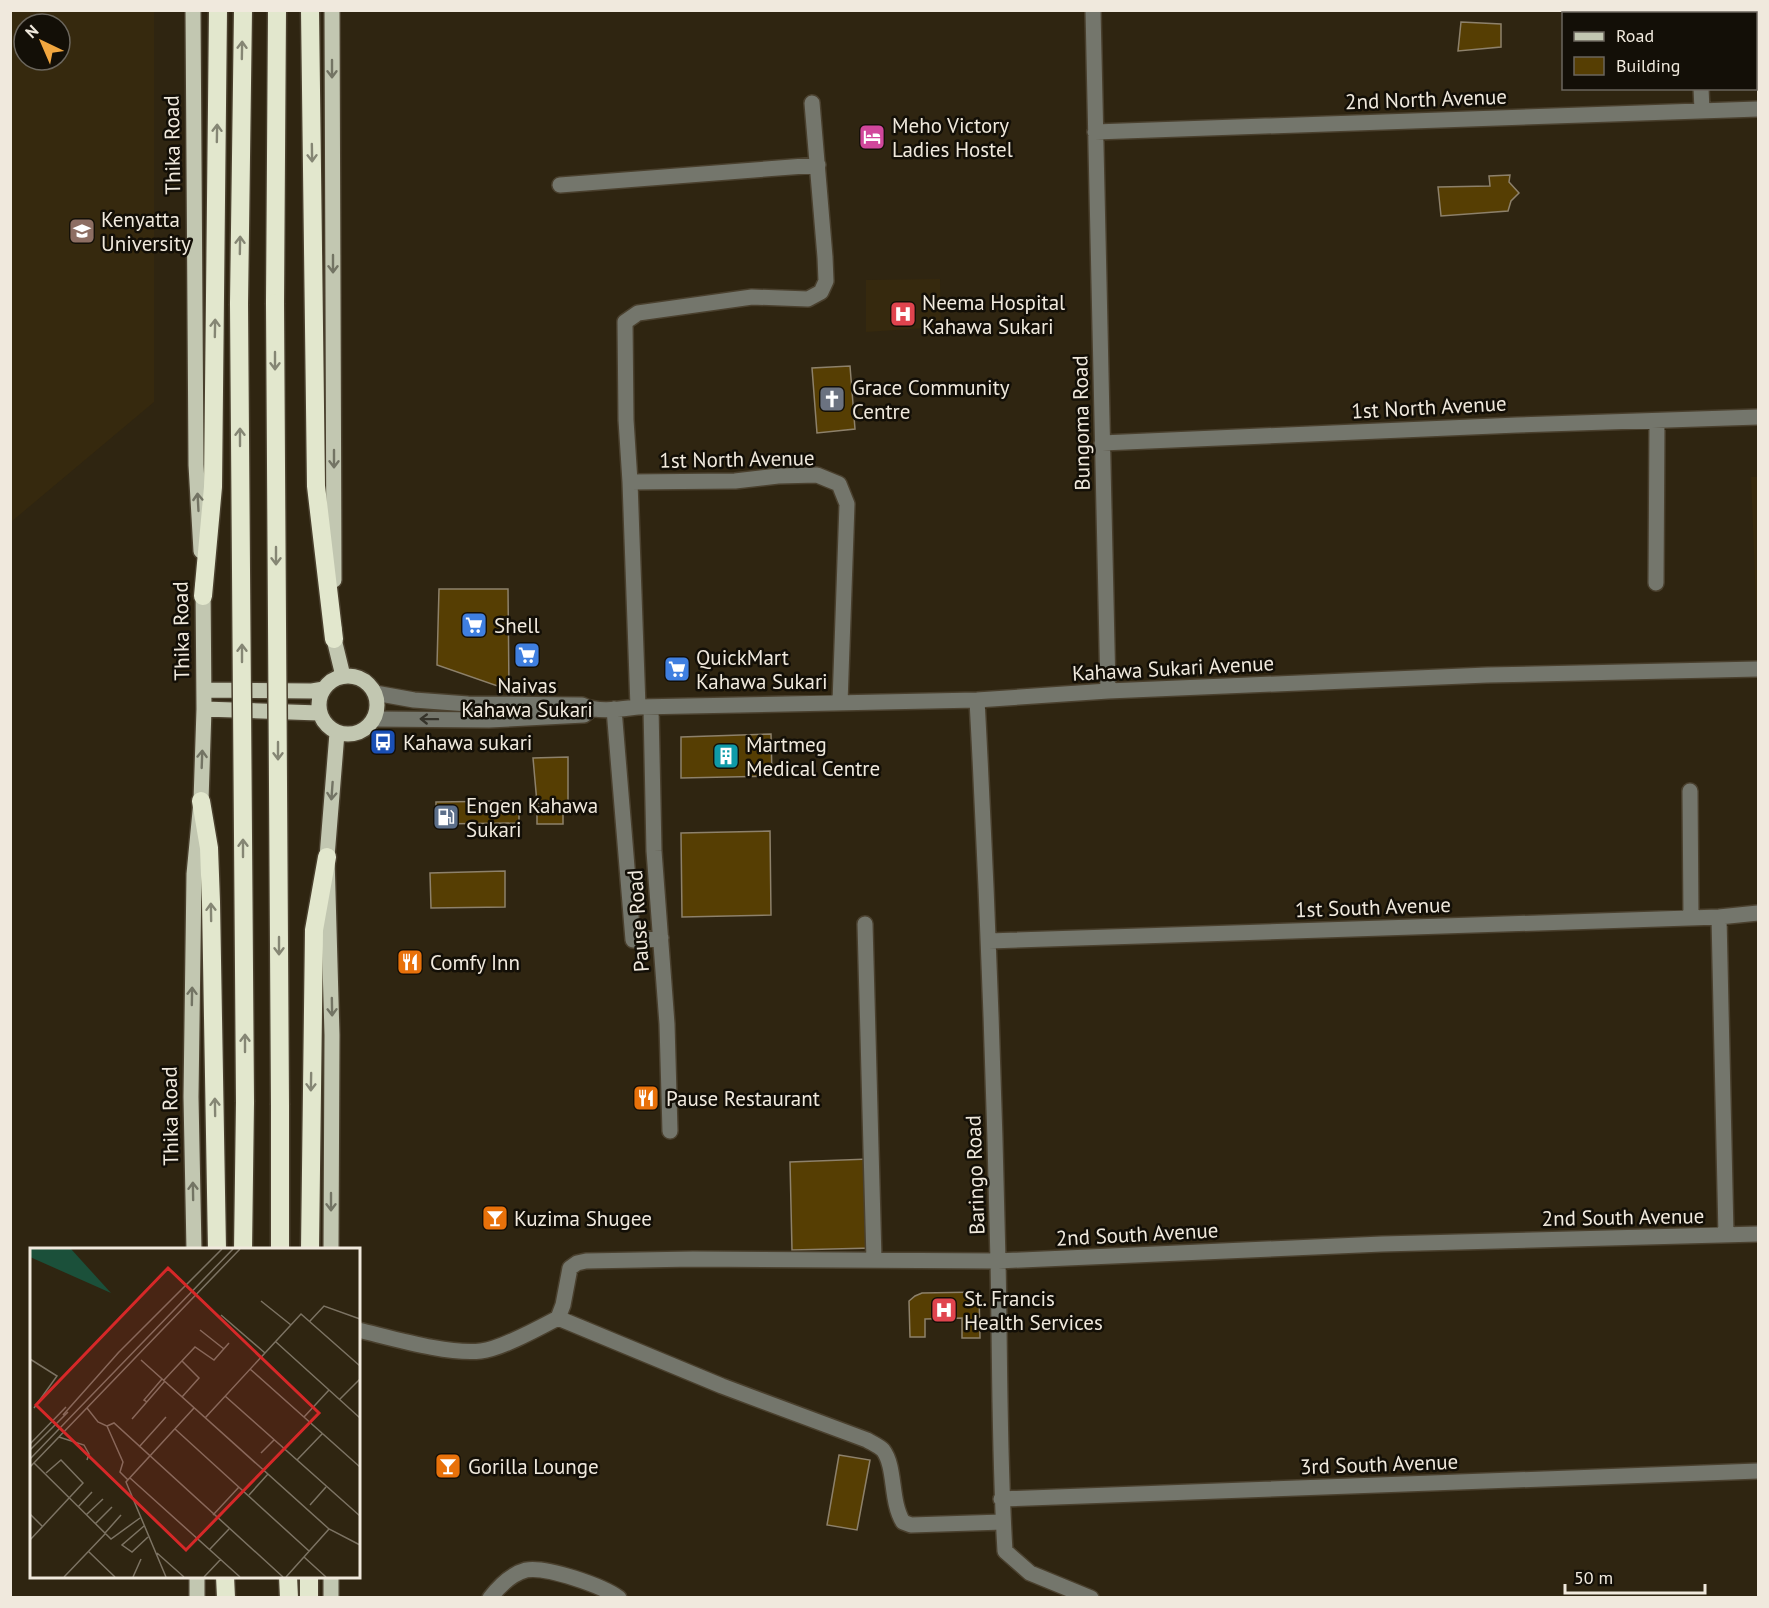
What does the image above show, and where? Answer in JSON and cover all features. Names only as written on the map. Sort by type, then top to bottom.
[{"type":"highway","points":[[203,596],[213,487],[218,10]]},
{"type":"highway","points":[[243,10],[239,304],[245,1102],[243,1248]]},
{"type":"highway","points":[[277,10],[275,303],[280,1248]]},
{"type":"highway","points":[[310,10],[316,486],[334,639]]},
{"type":"highway","points":[[201,801],[209,848],[218,1248]]},
{"type":"highway","points":[[310,1248],[314,930],[327,857]]},
{"type":"highway","points":[[225,1578],[226,1598]]},
{"type":"highway","points":[[237,1598],[238,1578]]},
{"type":"highway","points":[[288,1578],[289,1598]]},
{"type":"highway","points":[[309,1578],[309,1598]]},
{"type":"main road","name":"Thika Road","points":[[193,10],[196,465],[203,596],[204,690],[201,801],[194,874],[191,1074],[194,1248]]},
{"type":"main road","points":[[332,10],[334,639],[343,676]]},
{"type":"main road","points":[[343,676],[356,676],[363,680],[375,693],[377,703],[374,719],[360,730],[348,734],[337,733],[324,724],[319,713],[318,704],[324,688],[330,682],[343,676]]},
{"type":"main road","points":[[204,690],[324,688]]},
{"type":"main road","points":[[204,709],[319,713]]},
{"type":"main road","points":[[331,1248],[332,1035],[327,857],[337,733]]},
{"type":"main road","points":[[197,1578],[197,1598]]},
{"type":"main road","points":[[331,1578],[331,1598]]},
{"type":"street","name":"Bungoma Road","points":[[1093,10],[1108,691]]},
{"type":"street","points":[[1701,90],[1702,110]]},
{"type":"street","points":[[560,185],[818,165],[812,104]]},
{"type":"street","name":"2nd North Avenue","points":[[1095,132],[1758,109]]},
{"type":"street","name":"Pause Road","points":[[670,1131],[667,1024],[626,420],[625,322],[638,313],[752,297],[808,299],[821,292],[826,280],[818,165]]},
{"type":"street","name":"1st North Avenue","points":[[1102,443],[1758,417]]},
{"type":"street","points":[[1656,583],[1657,420]]},
{"type":"street","name":"1st North Avenue","points":[[630,482],[735,481],[778,476],[817,475],[839,484],[847,504],[840,703]]},
{"type":"street","name":"Kahawa Sukari Avenue","points":[[375,693],[414,700],[468,704],[582,705],[590,710],[977,700],[1108,691],[1487,675],[1758,669]]},
{"type":"street","name":"Baringo Road","points":[[977,700],[989,941],[998,1261],[1001,1499],[1005,1551],[1030,1573],[1091,1598]]},
{"type":"street","points":[[614,709],[633,940],[661,938]]},
{"type":"street","name":"Kahawa Sukari Avenue","points":[[374,719],[489,720],[584,715],[590,710]]},
{"type":"street","points":[[1690,791],[1691,918]]},
{"type":"street","name":"1st South Avenue","points":[[989,941],[1719,917],[1758,913]]},
{"type":"street","points":[[1719,917],[1726,1235]]},
{"type":"street","points":[[864,924],[874,1260]]},
{"type":"street","name":"2nd South Avenue","points":[[558,1318],[563,1305],[570,1268],[586,1261],[693,1259],[998,1261],[1382,1244],[1758,1234]]},
{"type":"street","points":[[360,1330],[437,1347],[462,1351],[483,1351],[558,1318],[722,1386],[867,1440],[882,1449],[888,1460],[897,1512],[903,1522],[911,1525],[1003,1522]]},
{"type":"street","name":"3rd South Avenue","points":[[1001,1499],[1758,1471]]},
{"type":"street","points":[[490,1598],[500,1585],[515,1574],[528,1570],[543,1570],[574,1578],[608,1590],[619,1598]]},
{"type":"shaded area","name":"Kenyatta University","points":[[11,10],[154,11],[154,402],[11,522]]},
{"type":"shaded area","name":"Neema Hospital Kahawa Sukari","points":[[940,279],[941,327],[866,332],[866,280]]},
{"type":"shaded area","points":[[1751,477],[1758,477],[1758,654]]},
{"type":"building","points":[[1461,22],[1501,24],[1501,47],[1458,51]]},
{"type":"building","points":[[1510,175],[1509,182],[1519,193],[1511,201],[1508,211],[1441,216],[1438,187],[1490,186],[1489,176]]},
{"type":"building","name":"Grace Community Centre","points":[[850,366],[855,429],[817,433],[812,368]]},
{"type":"building","points":[[439,589],[508,589],[509,690],[437,665]]},
{"type":"building","name":"Martmeg Medical Centre","points":[[771,734],[772,776],[681,778],[681,737]]},
{"type":"building","points":[[568,757],[568,803],[537,803],[533,758]]},
{"type":"building","points":[[519,801],[519,823],[436,824],[436,802]]},
{"type":"building","points":[[537,807],[563,807],[563,824],[537,824]]},
{"type":"building","points":[[770,831],[771,915],[682,917],[681,833]]},
{"type":"building","points":[[505,871],[505,907],[431,908],[430,873]]},
{"type":"building","points":[[869,1159],[872,1248],[792,1250],[790,1162]]},
{"type":"building","name":"St. Francis Health Services","points":[[979,1292],[980,1338],[962,1338],[962,1318],[925,1319],[925,1337],[910,1337],[909,1301],[915,1296],[922,1293]]},
{"type":"building","points":[[839,1455],[870,1460],[857,1530],[827,1525]]},
{"type":"place","name":"Meho Victory Ladies Hostel","points":[[872,137]]},
{"type":"place","name":"Kenyatta University","points":[[82,231]]},
{"type":"place","name":"Neema Hospital Kahawa Sukari","points":[[903,314]]},
{"type":"place","name":"Grace Community Centre","points":[[832,399]]},
{"type":"place","name":"Shell","points":[[474,625]]},
{"type":"place","name":"Naivas Kahawa Sukari","points":[[527,655]]},
{"type":"place","name":"QuickMart Kahawa Sukari","points":[[677,669]]},
{"type":"place","name":"Kahawa sukari","points":[[383,742]]},
{"type":"place","name":"Martmeg Medical Centre","points":[[726,756]]},
{"type":"place","name":"Engen Kahawa Sukari","points":[[446,817]]},
{"type":"place","name":"Comfy Inn","points":[[410,962]]},
{"type":"place","name":"Pause Restaurant","points":[[646,1098]]},
{"type":"place","name":"Kuzima Shugee","points":[[495,1218]]},
{"type":"place","name":"St. Francis Health Services","points":[[944,1310]]},
{"type":"place","name":"Gorilla Lounge","points":[[448,1466]]}]
